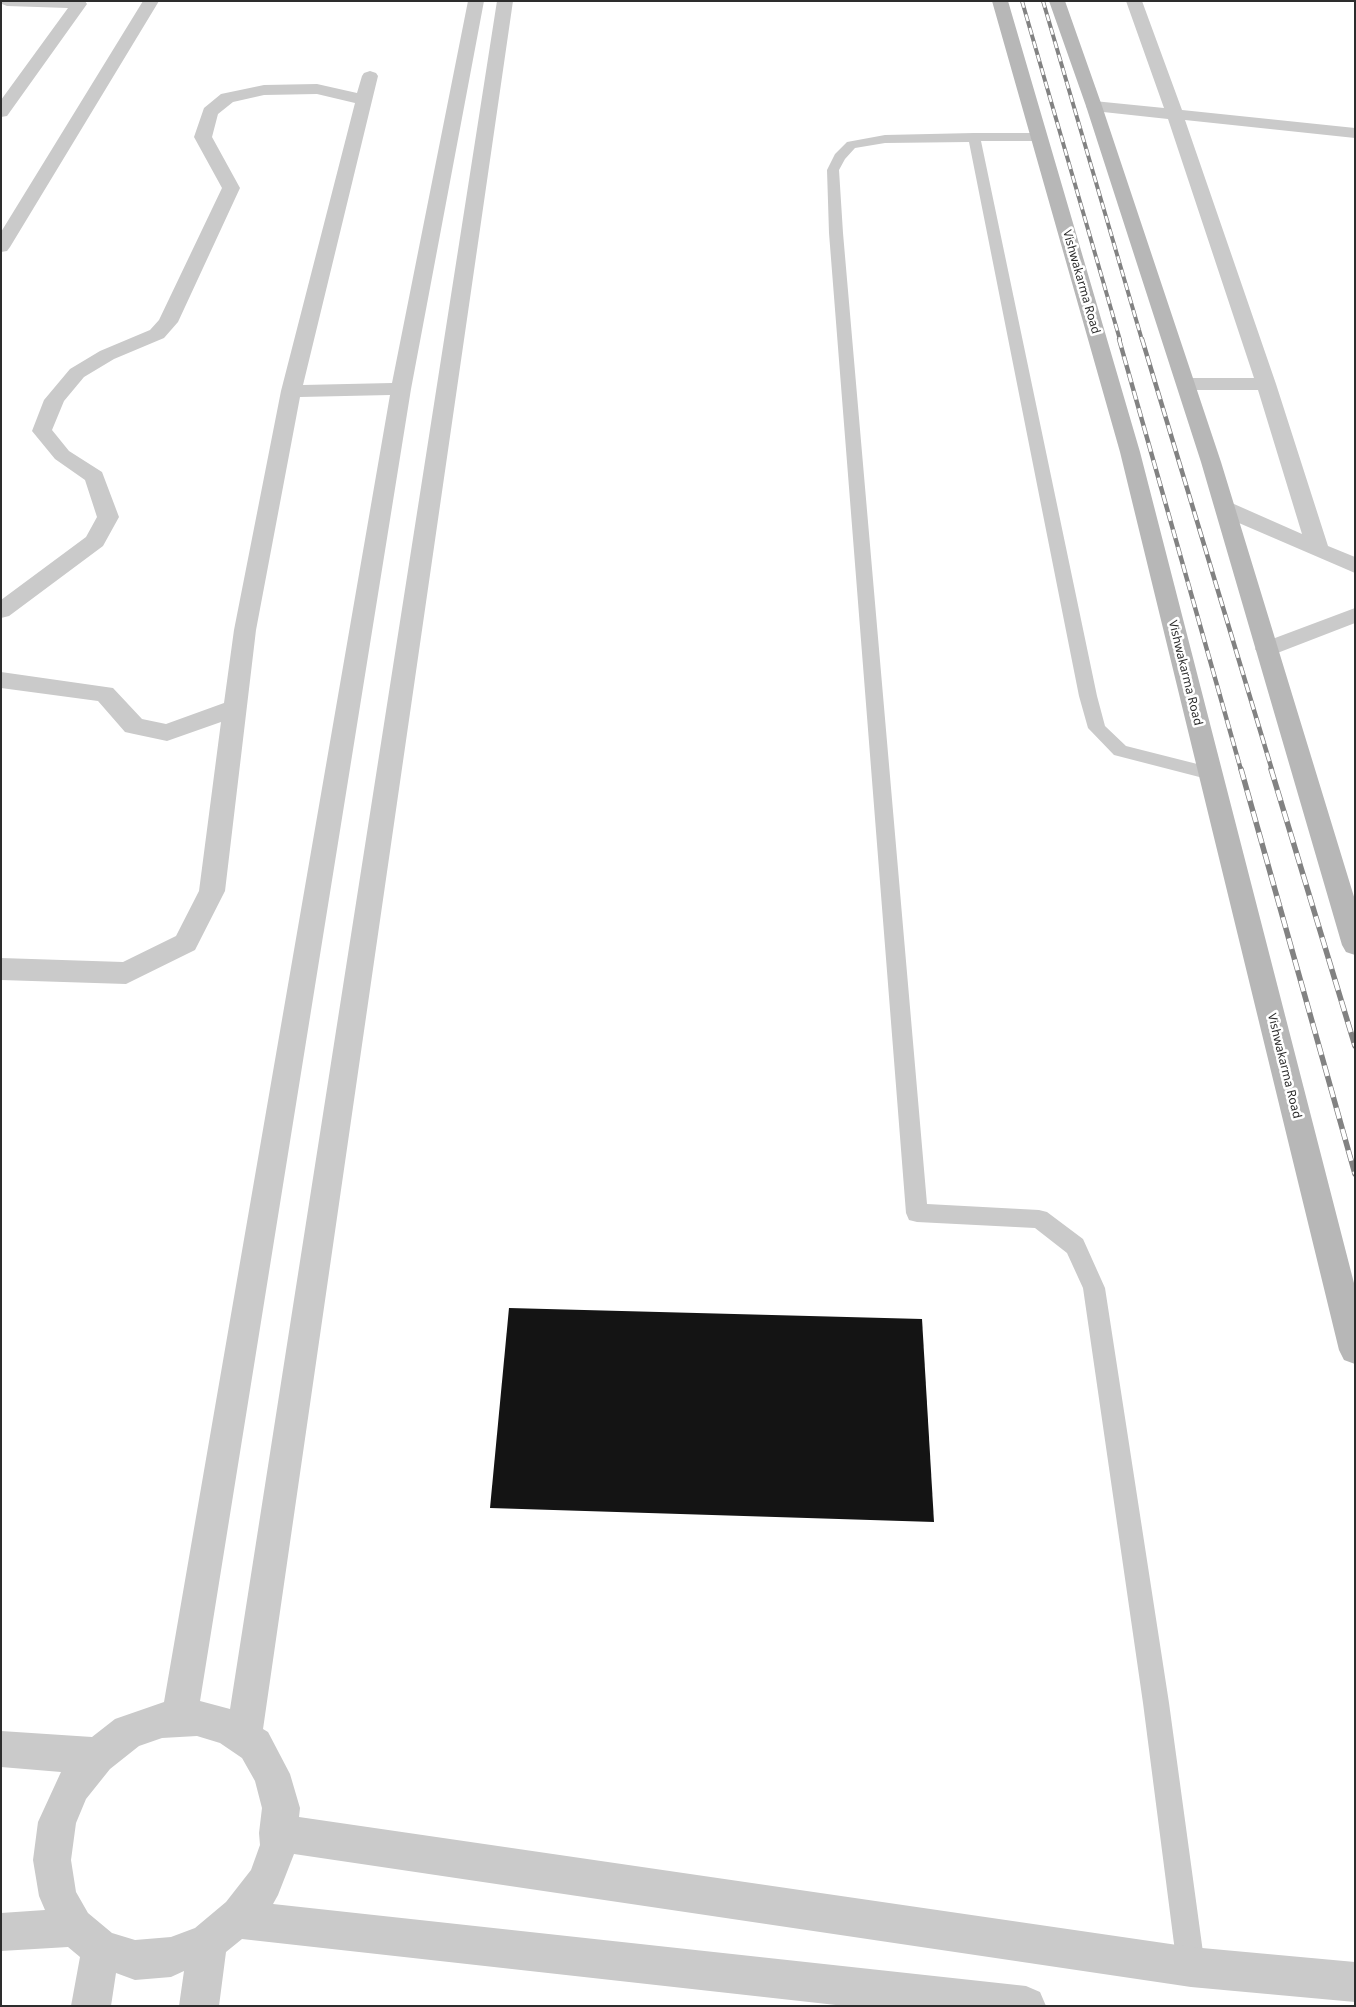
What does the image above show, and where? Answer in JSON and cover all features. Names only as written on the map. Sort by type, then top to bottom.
[{"type":"main road","name":"Vishwakarma Road","points":[[1000,1],[1130,452],[1355,1350]]},
{"type":"main road","points":[[1057,1],[1094,106],[1226,510],[1355,945]]},
{"type":"street","points":[[1,112],[79,4],[7,1]]},
{"type":"street","points":[[1,247],[151,1]]},
{"type":"street","points":[[179,1719],[401,389],[476,1]]},
{"type":"street","points":[[244,1737],[505,1]]},
{"type":"street","points":[[1134,1],[1175,115],[1266,384],[1318,550]]},
{"type":"street","points":[[1,969],[126,973],[186,943],[212,891],[245,630],[291,391],[370,76]]},
{"type":"street","points":[[1,611],[95,541],[108,517],[95,477],[62,455],[42,431],[54,400],[77,373],[107,355],[157,334],[168,322],[231,188],[203,137],[210,112],[227,98],[264,90],[317,89],[364,100]]},
{"type":"street","points":[[1094,106],[1355,133]]},
{"type":"street","points":[[1186,384],[1266,384]]},
{"type":"street","points":[[291,391],[401,389]]},
{"type":"street","points":[[1226,510],[1355,566]]},
{"type":"street","points":[[1267,649],[1355,615]]},
{"type":"street","points":[[1,680],[105,694],[134,726],[167,733],[235,708]]},
{"type":"street","points":[[1,1932],[88,1938],[135,1960],[171,1957],[222,1930],[265,1882],[278,1845],[281,1808],[272,1774],[255,1745],[228,1727],[197,1718],[162,1720],[128,1732],[97,1756],[73,1786],[57,1822],[52,1860],[58,1896],[88,1938],[91,2006]]},
{"type":"street","points":[[1,1749],[97,1756]]},
{"type":"street","points":[[278,1833],[1190,1967],[1355,1982]]},
{"type":"street","points":[[200,2006],[222,1930]]},
{"type":"street","points":[[222,1930],[1026,2006]]},
{"type":"lane","points":[[974,137],[1088,696],[1097,728],[1120,751],[1210,774]]},
{"type":"lane","points":[[1039,137],[885,138],[852,145],[839,157],[833,170],[836,233],[917,1213],[1039,1219],[1075,1246],[1094,1288],[1156,1703],[1190,1967]]},
{"type":"building","points":[[509,1308],[922,1319],[934,1522],[490,1508]]},
{"type":"railway","points":[[1022,1],[1120,340]]},
{"type":"railway","points":[[1043,1],[1142,340]]},
{"type":"railway","points":[[1119,339],[1241,770]]},
{"type":"railway","points":[[1142,339],[1272,770]]},
{"type":"railway","points":[[1241,769],[1355,1174]]},
{"type":"railway","points":[[1271,769],[1355,1046]]}]
